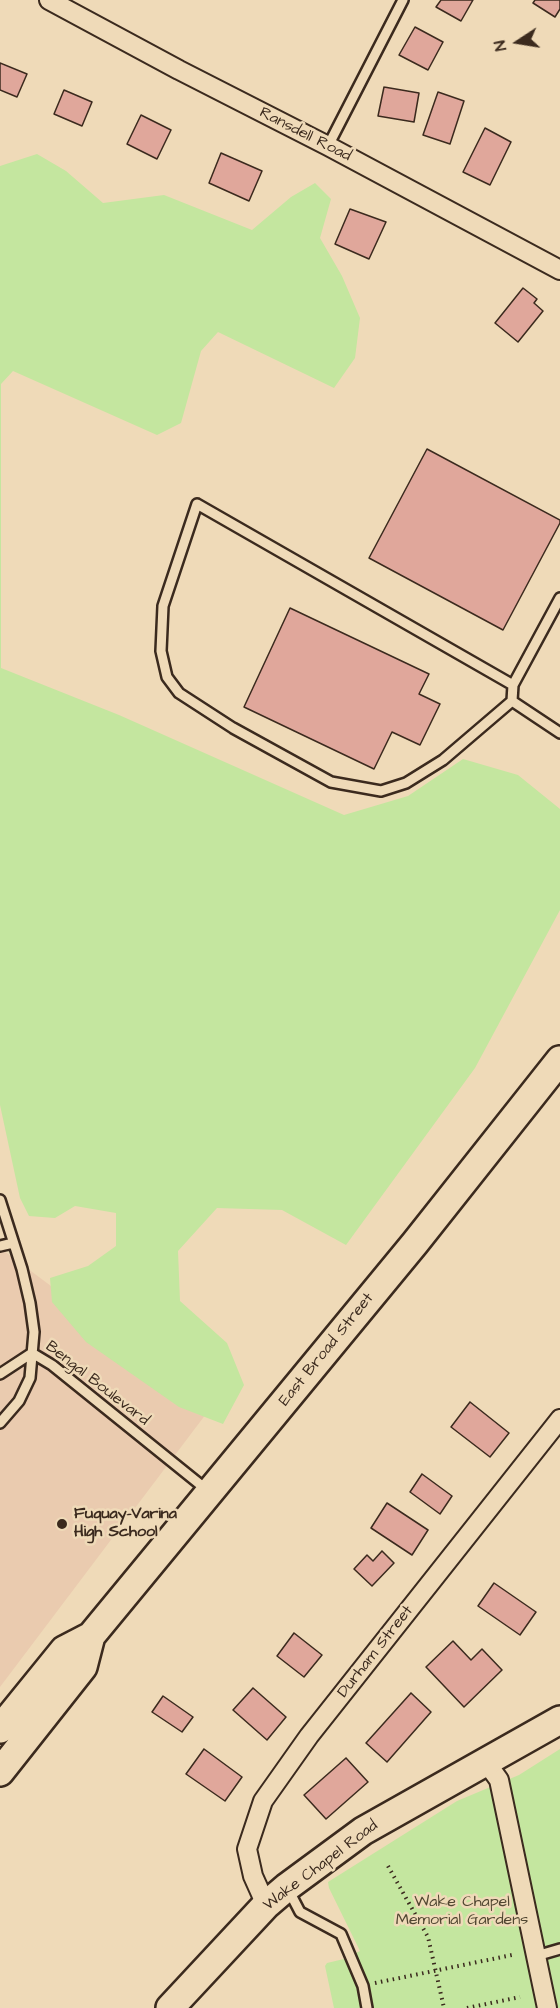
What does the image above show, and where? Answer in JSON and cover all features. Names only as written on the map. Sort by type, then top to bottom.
[{"type":"main road","name":"East Broad Street","points":[[0,1772],[83,1667],[92,1636],[415,1243],[560,1060]]},
{"type":"main road","name":"East Broad Street","points":[[0,1729],[64,1650],[92,1636]]},
{"type":"main road","name":"Wake Chapel Road","points":[[170,2008],[266,1905],[287,1887],[363,1831],[560,1719]]},
{"type":"street","name":"Ransdell Road","points":[[49,0],[560,270]]},
{"type":"street","name":"Durham Street","points":[[266,1905],[253,1876],[247,1848],[263,1801],[309,1736],[560,1419]]},
{"type":"street","points":[[486,1762],[499,1780],[547,2008]]},
{"type":"lane","points":[[328,146],[403,0]]},
{"type":"lane","points":[[513,686],[197,504],[163,606],[161,651],[167,677],[179,693],[233,728],[331,782],[381,791],[406,783],[443,760],[512,700],[513,686],[560,598]]},
{"type":"lane","points":[[512,700],[560,733]]},
{"type":"lane","name":"Bengal Boulevard","points":[[0,1200],[22,1269],[33,1319],[32,1353],[52,1365],[210,1493]]},
{"type":"lane","points":[[0,1246],[13,1243]]},
{"type":"lane","points":[[0,1374],[32,1353]]},
{"type":"lane","points":[[0,1423],[26,1389],[30,1378],[32,1353]]},
{"type":"lane","points":[[287,1887],[300,1912],[341,1935],[363,1986],[367,2008]]},
{"type":"lane","points":[[536,1956],[560,1949]]},
{"type":"path","points":[[388,1866],[428,1936],[444,2008]]},
{"type":"path","points":[[363,1986],[512,1955]]},
{"type":"path","points":[[466,2008],[520,1997]]},
{"type":"shaded area","name":"Fuquay-Varina High School","points":[[0,1248],[212,1406],[0,1687]]},
{"type":"green space","points":[[37,154],[66,171],[103,203],[164,195],[252,230],[291,197],[315,183],[331,199],[320,238],[342,276],[360,318],[355,358],[334,388],[218,332],[201,351],[181,423],[157,435],[13,371],[1,384],[1,668],[119,715],[344,815],[408,796],[463,759],[518,775],[560,809],[560,910],[475,1068],[346,1245],[282,1210],[217,1208],[178,1251],[180,1301],[227,1343],[244,1385],[223,1424],[179,1407],[86,1342],[52,1302],[50,1278],[88,1266],[116,1246],[116,1213],[75,1206],[55,1218],[29,1216],[20,1198],[0,1105],[0,166]]},
{"type":"green space","name":"Wake Chapel Memorial Gardens","points":[[560,1749],[560,2008],[334,2008],[325,1966],[327,1963],[344,1959],[360,1951],[328,1882],[457,1801],[519,1775]]},
{"type":"building","points":[[441,0],[473,0],[461,21],[436,7]]},
{"type":"building","points":[[535,0],[560,0],[560,9],[555,17],[533,3]]},
{"type":"building","points":[[415,27],[443,42],[428,70],[399,55]]},
{"type":"building","points":[[0,63],[27,74],[17,97],[0,90]]},
{"type":"building","points":[[384,87],[419,93],[414,122],[378,116]]},
{"type":"building","points":[[64,90],[92,102],[82,126],[54,114]]},
{"type":"building","points":[[438,92],[464,101],[450,144],[423,135]]},
{"type":"building","points":[[141,115],[171,130],[157,159],[127,144]]},
{"type":"building","points":[[485,128],[511,142],[490,185],[463,172]]},
{"type":"building","points":[[221,153],[262,171],[249,201],[209,183]]},
{"type":"building","points":[[350,209],[386,222],[369,259],[335,244]]},
{"type":"building","points":[[523,288],[537,299],[534,303],[543,311],[518,342],[495,323]]},
{"type":"building","points":[[427,449],[560,520],[503,630],[369,558]]},
{"type":"building","points":[[290,608],[429,674],[419,694],[440,704],[420,745],[392,732],[374,769],[244,707]]},
{"type":"building","points":[[470,1402],[509,1433],[490,1457],[451,1427]]},
{"type":"building","points":[[422,1474],[452,1496],[440,1514],[410,1492]]},
{"type":"building","points":[[387,1503],[428,1530],[412,1555],[371,1528]]},
{"type":"building","points":[[382,1551],[394,1563],[372,1586],[354,1569],[367,1555],[373,1561]]},
{"type":"building","points":[[494,1583],[536,1612],[520,1635],[478,1606]]},
{"type":"building","points":[[294,1633],[322,1655],[304,1677],[277,1656]]},
{"type":"building","points":[[453,1641],[471,1660],[482,1649],[502,1670],[464,1707],[426,1667]]},
{"type":"building","points":[[253,1688],[286,1717],[267,1740],[233,1710]]},
{"type":"building","points":[[411,1693],[431,1712],[387,1762],[366,1743]]},
{"type":"building","points":[[163,1696],[193,1717],[182,1732],[152,1712]]},
{"type":"building","points":[[204,1749],[242,1777],[225,1801],[186,1774]]},
{"type":"building","points":[[346,1758],[368,1782],[326,1819],[304,1795]]},
{"type":"place","name":"Fuquay-Varina High School","points":[[62,1524]]}]
